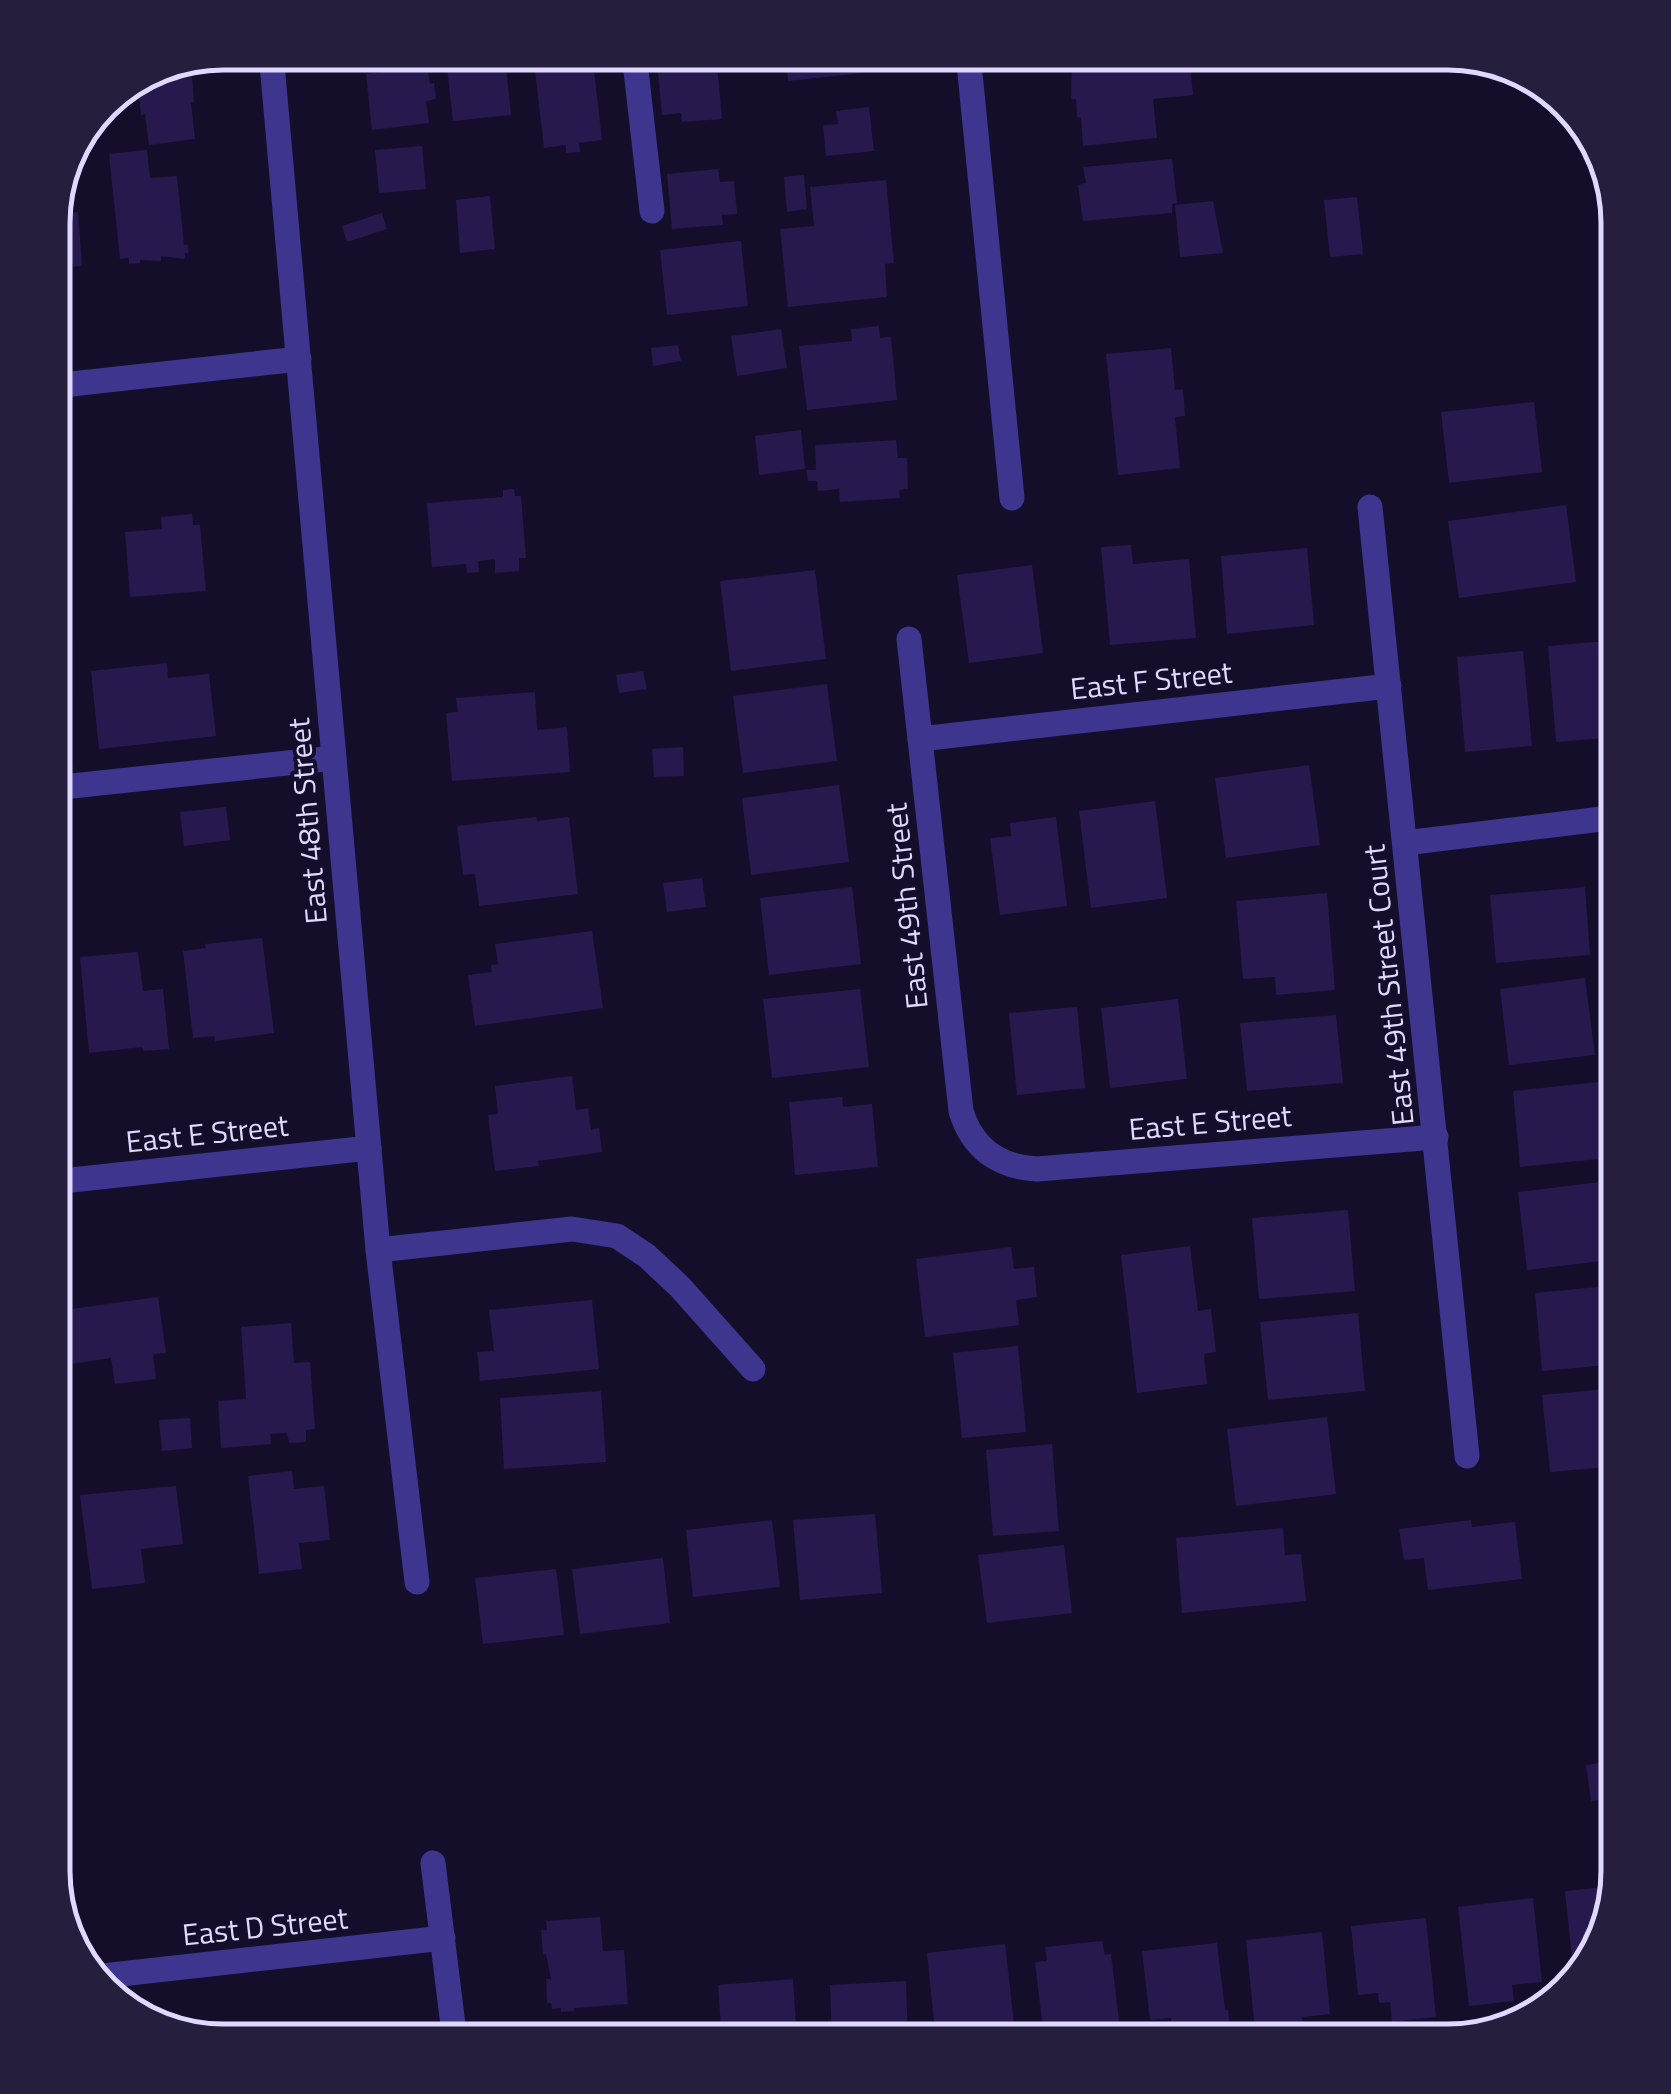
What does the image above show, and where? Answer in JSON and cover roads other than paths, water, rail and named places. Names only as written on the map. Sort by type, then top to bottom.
[{"type":"street","name":"East 48th Street","points":[[273,70],[378,1250],[417,1582]]},
{"type":"street","points":[[636,70],[652,211]]},
{"type":"street","points":[[970,70],[1012,498]]},
{"type":"street","points":[[70,384],[298,359]]},
{"type":"street","name":"East 49th Street Court","points":[[1370,507],[1467,1456]]},
{"type":"street","name":"East 49th Street","points":[[909,639],[961,1111],[968,1132],[992,1156]]},
{"type":"street","name":"East F Street","points":[[920,738],[1389,686]]},
{"type":"street","points":[[70,786],[334,758]]},
{"type":"street","points":[[1406,843],[1601,819]]},
{"type":"street","name":"East E Street","points":[[992,1156],[1013,1166],[1037,1169],[1436,1137]]},
{"type":"street","name":"East E Street","points":[[70,1180],[369,1148]]},
{"type":"street","points":[[378,1250],[572,1230],[617,1236],[647,1256],[680,1287],[753,1369]]},
{"type":"street","points":[[433,1863],[453,2024]]},
{"type":"street","name":"East D Street","points":[[111,1975],[443,1938]]}]
